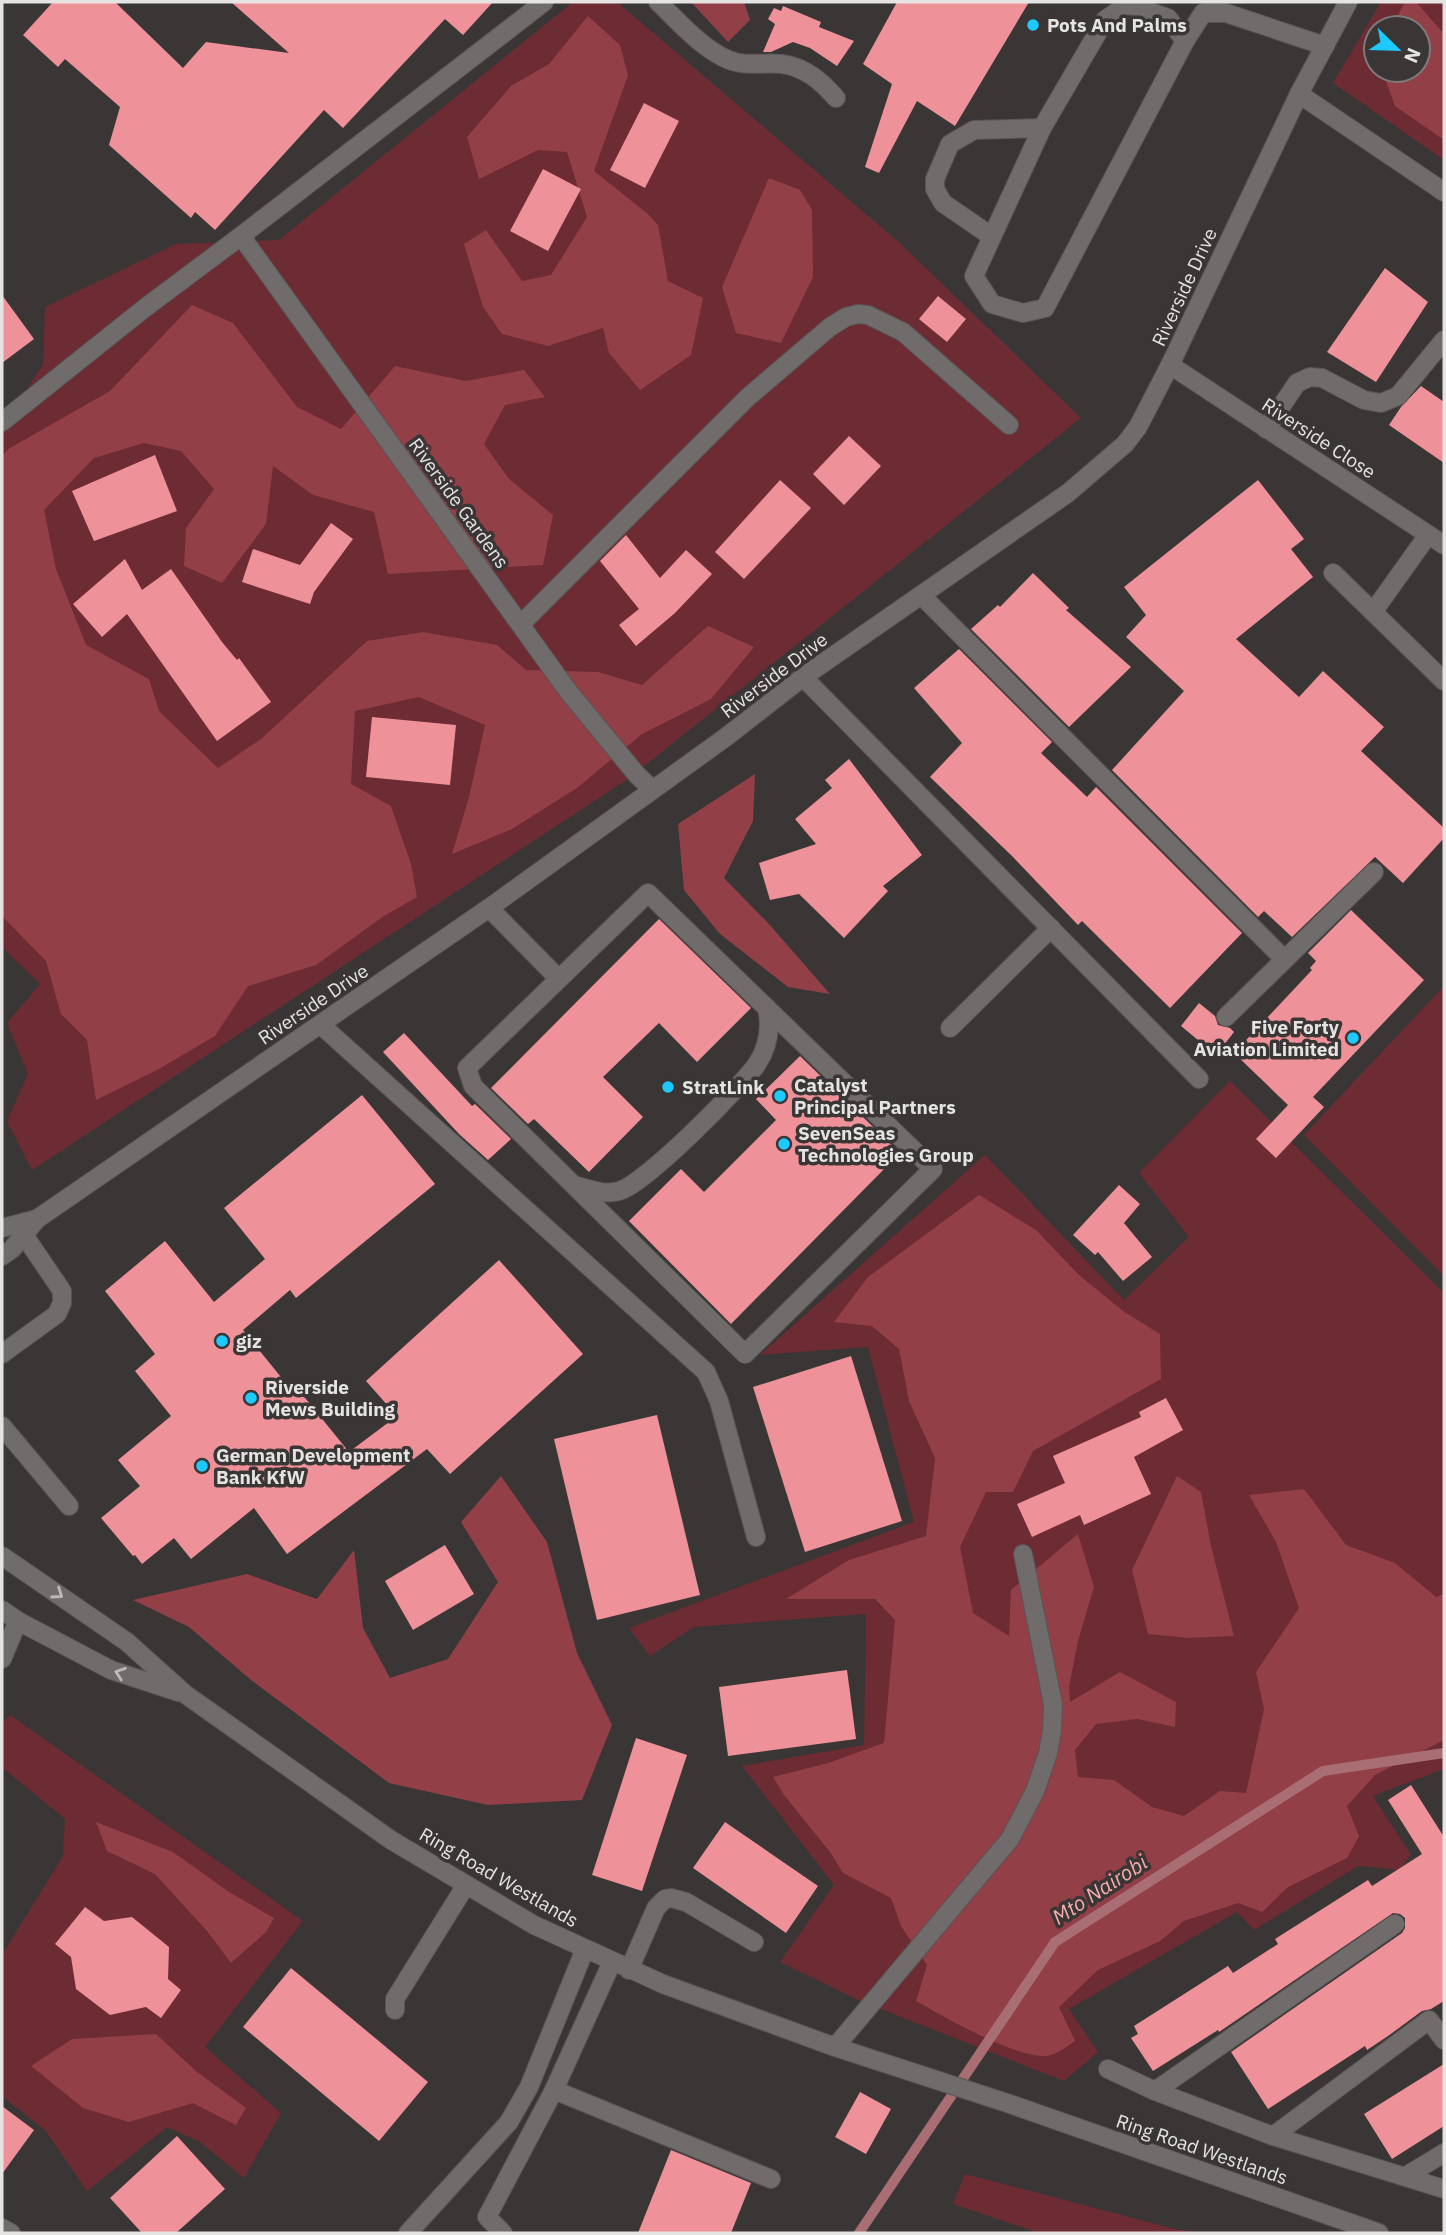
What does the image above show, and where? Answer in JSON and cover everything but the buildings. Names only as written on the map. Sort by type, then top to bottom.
[{"type":"street","points":[[2,422],[146,307],[544,2]]},
{"type":"street","points":[[658,2],[698,40],[730,61],[782,64],[799,69],[822,82],[836,98]]},
{"type":"street","name":"Riverside Drive","points":[[2,1256],[12,1249],[37,1219],[489,908],[726,737],[803,677],[1068,493],[1125,444],[1138,427],[1170,365],[1298,94],[1348,2]]},
{"type":"street","points":[[1185,41],[1168,18],[1128,4],[1105,20],[1042,128],[974,276],[992,304],[1023,313],[1045,308],[1185,41],[1203,13],[1226,13],[1325,46]]},
{"type":"street","points":[[1298,94],[1444,192]]},
{"type":"street","points":[[991,236],[943,203],[938,196],[935,179],[950,144],[974,130],[1042,128]]},
{"type":"street","name":"Riverside Gardens","points":[[241,236],[568,691],[637,775],[652,789]]},
{"type":"street","points":[[521,624],[747,398],[830,327],[846,317],[869,315],[903,332],[1009,425]]},
{"type":"street","points":[[1266,429],[1297,383],[1310,377],[1322,378],[1364,400],[1381,403],[1398,396],[1444,340]]},
{"type":"street","name":"Riverside Close","points":[[1170,365],[1444,545]]},
{"type":"street","points":[[1373,611],[1428,535]]},
{"type":"street","points":[[1333,573],[1444,681]]},
{"type":"street","points":[[921,595],[1284,959]]},
{"type":"street","points":[[803,677],[1199,1079]]},
{"type":"street","points":[[1226,1017],[1374,872]]},
{"type":"street","points":[[648,893],[767,1007],[933,1169],[745,1354],[473,1086],[467,1068],[648,893]]},
{"type":"street","points":[[489,908],[559,979]]},
{"type":"street","points":[[950,1028],[1051,928]]},
{"type":"street","points":[[573,1184],[598,1192],[621,1191],[655,1167],[709,1116],[757,1063],[770,1025],[767,1007]]},
{"type":"street","points":[[321,1025],[706,1372],[719,1401],[756,1537]]},
{"type":"street","name":"Riverside Drive","points":[[2,1228],[37,1219]]},
{"type":"street","points":[[2,1354],[57,1314],[62,1303],[62,1291],[24,1234]]},
{"type":"street","points":[[2,1426],[69,1506]]},
{"type":"street","points":[[835,2047],[1010,1839],[1035,1791],[1050,1742],[1053,1704],[1023,1555]]},
{"type":"street","name":"Ring Road Westlands","points":[[2,1556],[127,1642],[185,1695],[391,1840],[534,1925],[629,1970],[835,2047],[1010,2104],[1380,2233]]},
{"type":"street","name":"Ring Road Westlands","points":[[2,1610],[111,1670],[185,1695]]},
{"type":"street","points":[[2,1660],[18,1621]]},
{"type":"street","points":[[395,2010],[395,1999],[466,1885]]},
{"type":"street","points":[[629,1970],[656,1908],[665,1899],[686,1902],[754,1942]]},
{"type":"street","points":[[1155,2091],[1395,1924]]},
{"type":"street","points":[[408,2233],[509,2122],[529,2087],[585,1949]]},
{"type":"street","points":[[503,2233],[487,2217],[554,2090],[612,1962]]},
{"type":"street","points":[[1273,2136],[1429,2020],[1444,2040]]},
{"type":"street","points":[[1108,2069],[1155,2091],[1273,2136],[1444,2189]]},
{"type":"street","points":[[554,2090],[771,2179]]},
{"type":"street","points":[[1406,2176],[1444,2153]]},
{"type":"street","points":[[2,2228],[11,2233]]},
{"type":"shaded area","points":[[573,2],[617,2],[901,244],[1081,418],[628,779],[32,1170],[7,1121],[28,1074],[7,1023],[40,984],[2,947],[2,429],[43,364],[45,307],[176,244],[279,240]]},
{"type":"shaded area","points":[[691,2],[744,2],[750,20],[728,42]]},
{"type":"shaded area","points":[[1381,2],[1444,2],[1444,160],[1333,83],[1362,34],[1362,84],[1432,84],[1432,14],[1374,14]]},
{"type":"shaded area","points":[[1405,2],[1416,2],[1426,14],[1399,14]]},
{"type":"shaded area","points":[[588,16],[620,45],[628,75],[594,171],[658,225],[668,281],[703,298],[691,355],[640,390],[609,353],[603,328],[548,346],[502,334],[483,307],[464,244],[486,230],[522,281],[551,275],[587,217],[567,152],[538,150],[479,179],[467,137],[511,86],[549,64]]},
{"type":"shaded area","points":[[1432,20],[1444,34],[1444,140],[1395,106],[1387,84],[1432,84]]},
{"type":"shaded area","points":[[769,178],[800,190],[812,210],[813,277],[781,343],[736,333],[722,287]]},
{"type":"shaded area","points":[[192,305],[233,323],[297,407],[341,429],[395,366],[466,381],[524,370],[545,397],[505,405],[484,444],[509,479],[553,515],[543,565],[388,574],[374,512],[313,495],[273,466],[266,524],[222,583],[184,566],[186,528],[214,489],[181,451],[144,443],[94,458],[44,510],[56,569],[86,645],[149,679],[159,711],[218,768],[261,739],[367,641],[423,632],[497,645],[526,670],[598,672],[642,685],[708,626],[754,647],[711,699],[642,734],[577,788],[512,829],[452,854],[469,797],[485,725],[419,697],[355,711],[351,784],[391,806],[411,864],[417,897],[384,916],[316,965],[248,986],[215,1036],[159,1069],[96,1100],[87,1040],[61,1014],[46,961],[2,916],[2,455],[110,391]]},
{"type":"shaded area","points":[[755,774],[753,821],[724,878],[769,924],[830,994],[788,987],[720,934],[684,890],[678,824]]},
{"type":"shaded area","points":[[1444,986],[1444,1276],[1304,1135]]},
{"type":"shaded area","points":[[1230,1081],[1444,1293],[1444,1769],[1373,1796],[1411,1855],[1399,1870],[1358,1866],[1254,1930],[1237,1912],[1069,2009],[1098,2052],[1064,2081],[858,2000],[780,1962],[834,1885],[742,1766],[864,1745],[866,1614],[694,1627],[650,1656],[629,1628],[914,1522],[868,1347],[760,1355],[985,1155],[1124,1300],[1189,1237],[1139,1173]]},
{"type":"shaded area","points":[[979,1195],[1036,1230],[1079,1275],[1123,1311],[1160,1334],[1161,1379],[1033,1451],[1013,1492],[986,1492],[960,1547],[973,1613],[1009,1636],[1011,1590],[1078,1534],[1094,1587],[1078,1641],[1069,1687],[1070,1702],[1120,1672],[1176,1702],[1175,1727],[1137,1719],[1096,1724],[1075,1750],[1078,1777],[1114,1780],[1152,1807],[1184,1816],[1220,1791],[1246,1793],[1264,1709],[1256,1672],[1299,1608],[1276,1542],[1249,1495],[1304,1489],[1346,1545],[1395,1563],[1436,1597],[1444,1594],[1444,1740],[1375,1775],[1347,1806],[1359,1836],[1347,1858],[1288,1887],[1262,1912],[1238,1903],[1184,1921],[1160,1941],[1098,1970],[1059,2007],[1075,2041],[1050,2056],[1032,2055],[998,2044],[916,2001],[927,1965],[901,1926],[891,1898],[843,1873],[773,1777],[828,1763],[884,1743],[895,1620],[875,1599],[786,1599],[849,1560],[926,1536],[935,1458],[909,1401],[899,1349],[872,1326],[834,1322],[868,1277]]},
{"type":"shaded area","points":[[501,1476],[547,1542],[577,1653],[612,1725],[582,1800],[488,1805],[389,1783],[251,1680],[189,1627],[133,1600],[247,1574],[317,1599],[354,1550],[363,1628],[390,1678],[448,1659],[498,1582],[461,1522]]},
{"type":"shaded area","points":[[1177,1476],[1201,1492],[1211,1546],[1234,1636],[1189,1638],[1148,1634],[1132,1570]]},
{"type":"shaded area","points":[[10,1715],[303,1921],[205,2047],[281,2113],[244,2178],[200,2142],[167,2127],[87,2191],[45,2130],[2,2096],[2,1955],[63,1856],[65,1819],[2,1767],[2,1723]]},
{"type":"shaded area","points":[[96,1822],[173,1852],[229,1892],[274,1918],[266,1932],[231,1963],[207,1931],[155,1874],[107,1851]]},
{"type":"shaded area","points":[[156,2034],[197,2072],[246,2108],[236,2125],[193,2103],[129,2122],[83,2108],[31,2066],[72,2039]]},
{"type":"shaded area","points":[[965,2174],[1175,2229],[1201,2233],[1039,2233],[953,2204]]},
{"type":"waterway","name":"Mto Nairobi","points":[[859,2233],[1055,1942],[1323,1771],[1444,1753]]},
{"type":"place","name":"Pots And Palms","points":[[1033,25]]},
{"type":"place","name":"Five Forty Aviation Limited","points":[[1353,1038]]},
{"type":"place","name":"StratLink","points":[[668,1087]]},
{"type":"place","name":"Catalyst Principal Partners","points":[[780,1096]]},
{"type":"place","name":"SevenSeas Technologies Group","points":[[784,1144]]},
{"type":"place","name":"giz","points":[[222,1341]]},
{"type":"place","name":"Riverside Mews Building","points":[[251,1398]]},
{"type":"place","name":"German Development Bank KfW","points":[[202,1466]]}]
